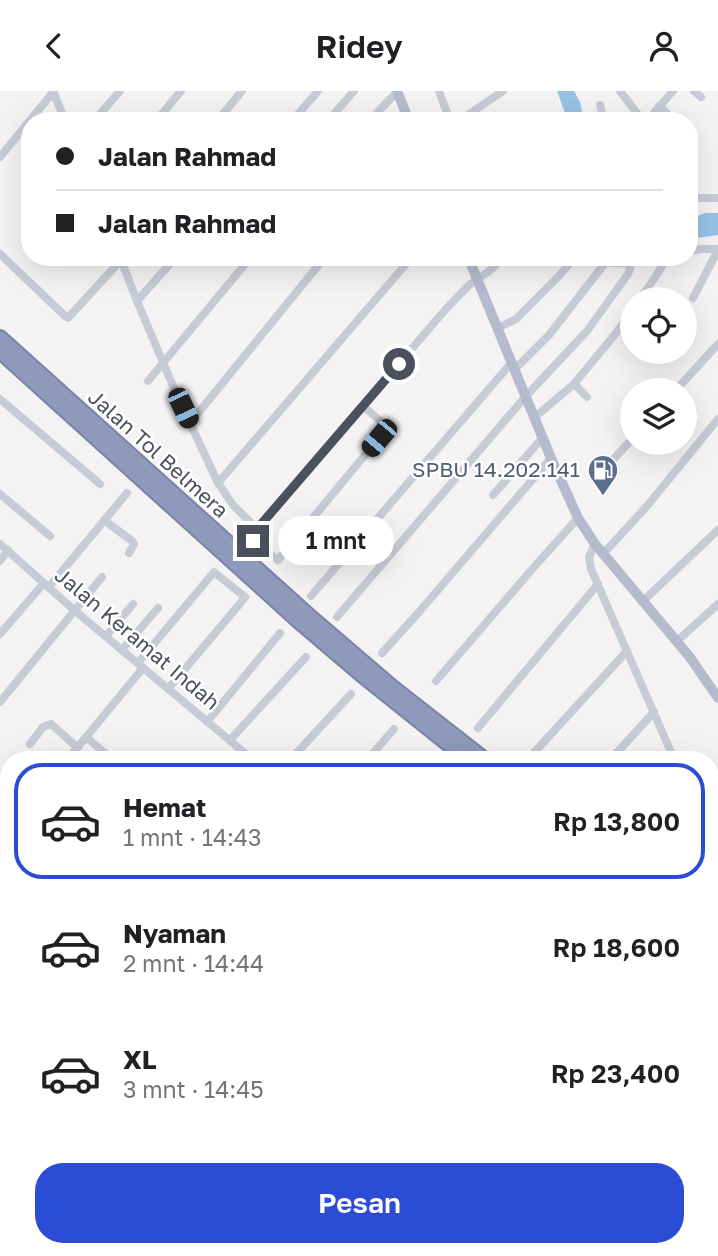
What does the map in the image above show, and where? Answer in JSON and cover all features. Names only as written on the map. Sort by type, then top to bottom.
[{"type":"highway","name":"Jalan Tol Belmera","points":[[0,337],[318,623],[393,687],[475,751]]},
{"type":"highway","name":"Jalan Tol Belmera","points":[[0,352],[301,624],[456,751]]},
{"type":"main road","points":[[397,92],[406,112]]},
{"type":"main road","points":[[472,266],[578,518],[594,544],[677,641],[718,698]]},
{"type":"street","points":[[36,112],[53,91],[61,112]]},
{"type":"street","points":[[102,112],[120,91]]},
{"type":"street","points":[[164,112],[181,91]]},
{"type":"street","points":[[225,112],[242,91]]},
{"type":"street","points":[[300,112],[318,91]]},
{"type":"street","points":[[336,112],[354,91]]},
{"type":"street","points":[[439,91],[447,112]]},
{"type":"street","points":[[472,112],[503,91]]},
{"type":"street","points":[[620,91],[638,112]]},
{"type":"street","points":[[653,112],[673,91]]},
{"type":"street","points":[[378,112],[397,92]]},
{"type":"street","points":[[600,105],[602,112]]},
{"type":"street","points":[[659,106],[665,112]]},
{"type":"street","points":[[0,157],[21,131]]},
{"type":"street","points":[[698,198],[718,198]]},
{"type":"street","points":[[697,290],[718,250],[698,250]]},
{"type":"street","points":[[0,254],[68,318],[114,266]]},
{"type":"street","points":[[121,266],[218,483],[233,505],[257,529]]},
{"type":"street","points":[[136,302],[168,266]]},
{"type":"street","points":[[148,380],[244,266]]},
{"type":"street","points":[[190,423],[319,266]]},
{"type":"street","points":[[218,483],[404,266]]},
{"type":"street","points":[[363,406],[385,425],[384,431],[278,560],[253,541],[257,529],[444,310],[477,279],[496,266]]},
{"type":"street","points":[[498,328],[516,319],[567,266]]},
{"type":"street","points":[[311,596],[513,366],[550,335],[603,266]]},
{"type":"street","points":[[337,617],[526,396],[587,331],[628,274],[630,266]]},
{"type":"street","points":[[648,287],[662,266]]},
{"type":"street","points":[[535,418],[574,384],[620,328]]},
{"type":"street","points":[[687,378],[718,344]]},
{"type":"street","points":[[574,384],[587,397]]},
{"type":"street","points":[[0,399],[100,484]]},
{"type":"street","points":[[603,554],[647,506],[718,419]]},
{"type":"street","points":[[493,495],[543,437]]},
{"type":"street","points":[[599,475],[620,452]]},
{"type":"street","points":[[382,653],[551,458]]},
{"type":"street","points":[[0,634],[127,493]]},
{"type":"street","points":[[0,495],[50,536]]},
{"type":"street","points":[[436,681],[578,518]]},
{"type":"street","points":[[104,520],[132,541],[134,544],[129,553]]},
{"type":"street","points":[[642,602],[718,530]]},
{"type":"street","name":"Jalan Keramat Indah","points":[[0,544],[241,751]]},
{"type":"street","points":[[594,544],[589,564],[670,751]]},
{"type":"street","points":[[0,561],[8,550]]},
{"type":"street","points":[[75,751],[214,572],[244,598],[167,689]]},
{"type":"street","points":[[0,702],[102,577]]},
{"type":"street","points":[[478,728],[598,585]]},
{"type":"street","points":[[106,636],[133,604]]},
{"type":"street","points":[[677,641],[718,604]]},
{"type":"street","points":[[122,650],[158,608]]},
{"type":"street","points":[[207,722],[280,633]]},
{"type":"street","points":[[535,751],[627,651]]},
{"type":"street","points":[[230,740],[306,657]]},
{"type":"street","points":[[298,751],[351,694]]},
{"type":"street","points":[[618,751],[654,712]]},
{"type":"street","points":[[30,744],[43,727],[51,724],[78,748]]},
{"type":"street","points":[[375,751],[394,729]]},
{"type":"street","points":[[86,737],[103,751]]},
{"type":"water","points":[[557,91],[574,91],[582,112],[565,112]]},
{"type":"water","points":[[718,213],[718,235],[698,238],[698,216]]},
{"type":"place","name":"SPBU 14.202.141","points":[[603,497]]},
{"type":"route","points":[[253,541],[257,529],[399,364]]}]
